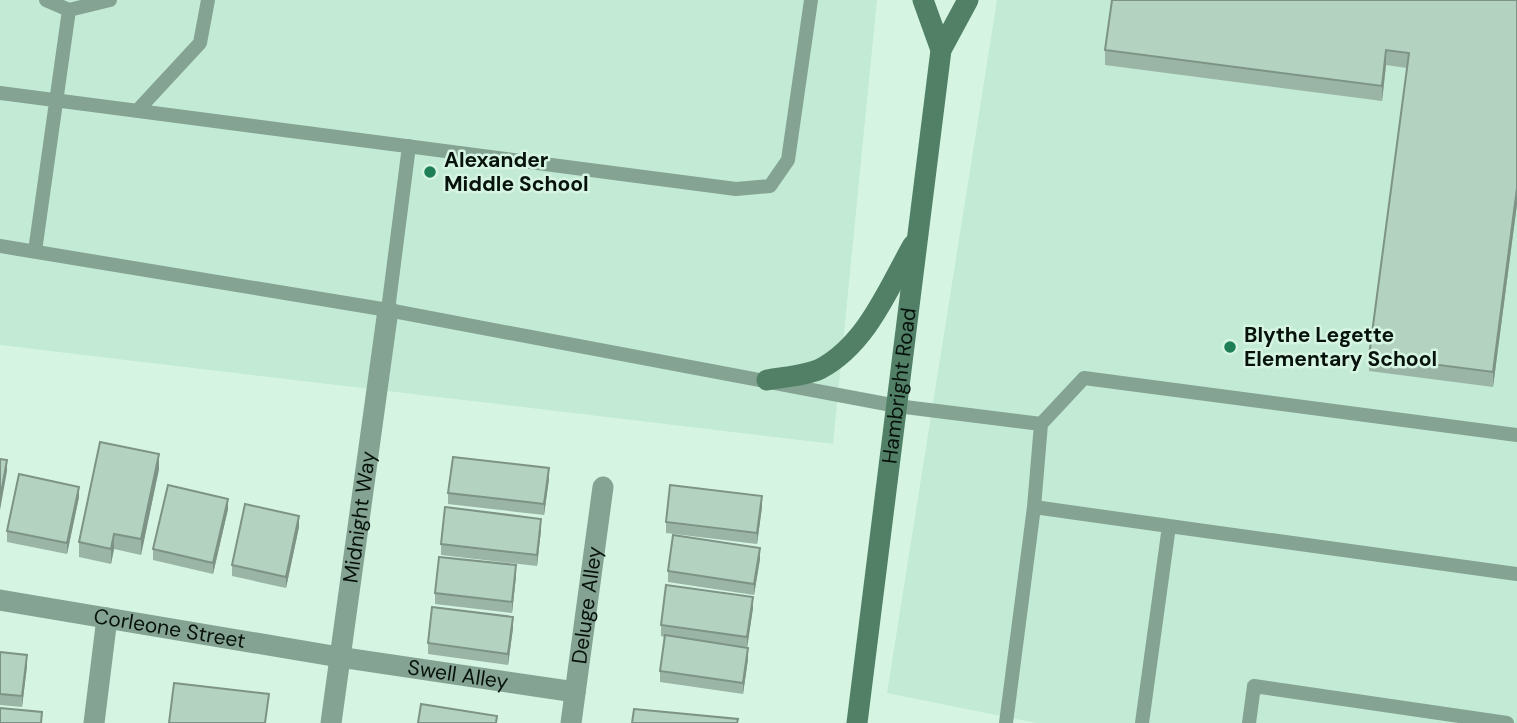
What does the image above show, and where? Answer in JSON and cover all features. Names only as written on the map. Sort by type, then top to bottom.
[{"type":"main road","name":"Hambright Road","points":[[923,0],[941,50]]},
{"type":"main road","name":"Hambright Road","points":[[857,723],[941,50],[968,0]]},
{"type":"main road","points":[[767,380],[818,370],[853,345],[881,303],[919,234]]},
{"type":"street","name":"Midnight Way","points":[[331,723],[388,310]]},
{"type":"street","name":"Deluge Alley","points":[[571,723],[603,486]]},
{"type":"street","name":"Corleone Street","points":[[0,600],[339,657]]},
{"type":"street","points":[[94,723],[107,618]]},
{"type":"street","name":"Swell Alley","points":[[339,657],[575,692]]},
{"type":"lane","points":[[46,0],[69,10],[110,0]]},
{"type":"lane","points":[[137,111],[200,43],[208,0]]},
{"type":"lane","points":[[0,93],[736,189],[770,186],[788,160],[811,0]]},
{"type":"lane","points":[[35,251],[69,10]]},
{"type":"lane","points":[[388,310],[409,146]]},
{"type":"lane","points":[[0,246],[388,310],[897,406],[1041,424]]},
{"type":"lane","points":[[1006,723],[1034,507],[1041,424],[1084,379],[1517,435]]},
{"type":"lane","points":[[1034,507],[1517,574]]},
{"type":"lane","points":[[1142,723],[1169,526]]},
{"type":"lane","points":[[1249,723],[1254,686],[1507,723]]},
{"type":"shaded area","name":"Alexander Middle School","points":[[0,0],[877,0],[833,444],[0,345]]},
{"type":"shaded area","name":"Blythe Legette Elementary School","points":[[997,0],[1517,0],[1517,723],[1036,723],[887,693]]},
{"type":"building","points":[[1112,0],[1517,0],[1517,188],[1493,372],[1369,356],[1409,53],[1386,50],[1382,86],[1105,50]]},
{"type":"building","points":[[100,442],[159,454],[141,539],[114,534],[111,549],[79,542]]},
{"type":"building","points":[[453,457],[549,468],[544,504],[448,493]]},
{"type":"building","points":[[0,459],[7,460],[0,499]]},
{"type":"building","points":[[19,474],[79,487],[67,543],[7,531]]},
{"type":"building","points":[[168,485],[228,499],[213,563],[153,549]]},
{"type":"building","points":[[670,485],[762,496],[757,533],[666,522]]},
{"type":"building","points":[[245,504],[299,516],[286,577],[232,565]]},
{"type":"building","points":[[445,507],[541,519],[537,555],[441,544]]},
{"type":"building","points":[[673,535],[760,548],[754,584],[668,571]]},
{"type":"building","points":[[439,557],[516,565],[512,602],[435,593]]},
{"type":"building","points":[[666,585],[753,597],[747,637],[661,625]]},
{"type":"building","points":[[432,607],[513,617],[508,654],[428,643]]},
{"type":"building","points":[[665,635],[748,648],[743,683],[660,671]]},
{"type":"building","points":[[0,652],[27,655],[22,696],[0,694]]},
{"type":"building","points":[[174,683],[269,694],[265,723],[169,723]]},
{"type":"building","points":[[421,704],[497,716],[496,723],[418,723]]},
{"type":"building","points":[[0,708],[42,712],[41,723],[0,723]]},
{"type":"building","points":[[634,709],[738,719],[737,723],[632,723]]},
{"type":"place","name":"Alexander Middle School","points":[[430,172]]},
{"type":"place","name":"Blythe Legette Elementary School","points":[[1230,347]]}]
